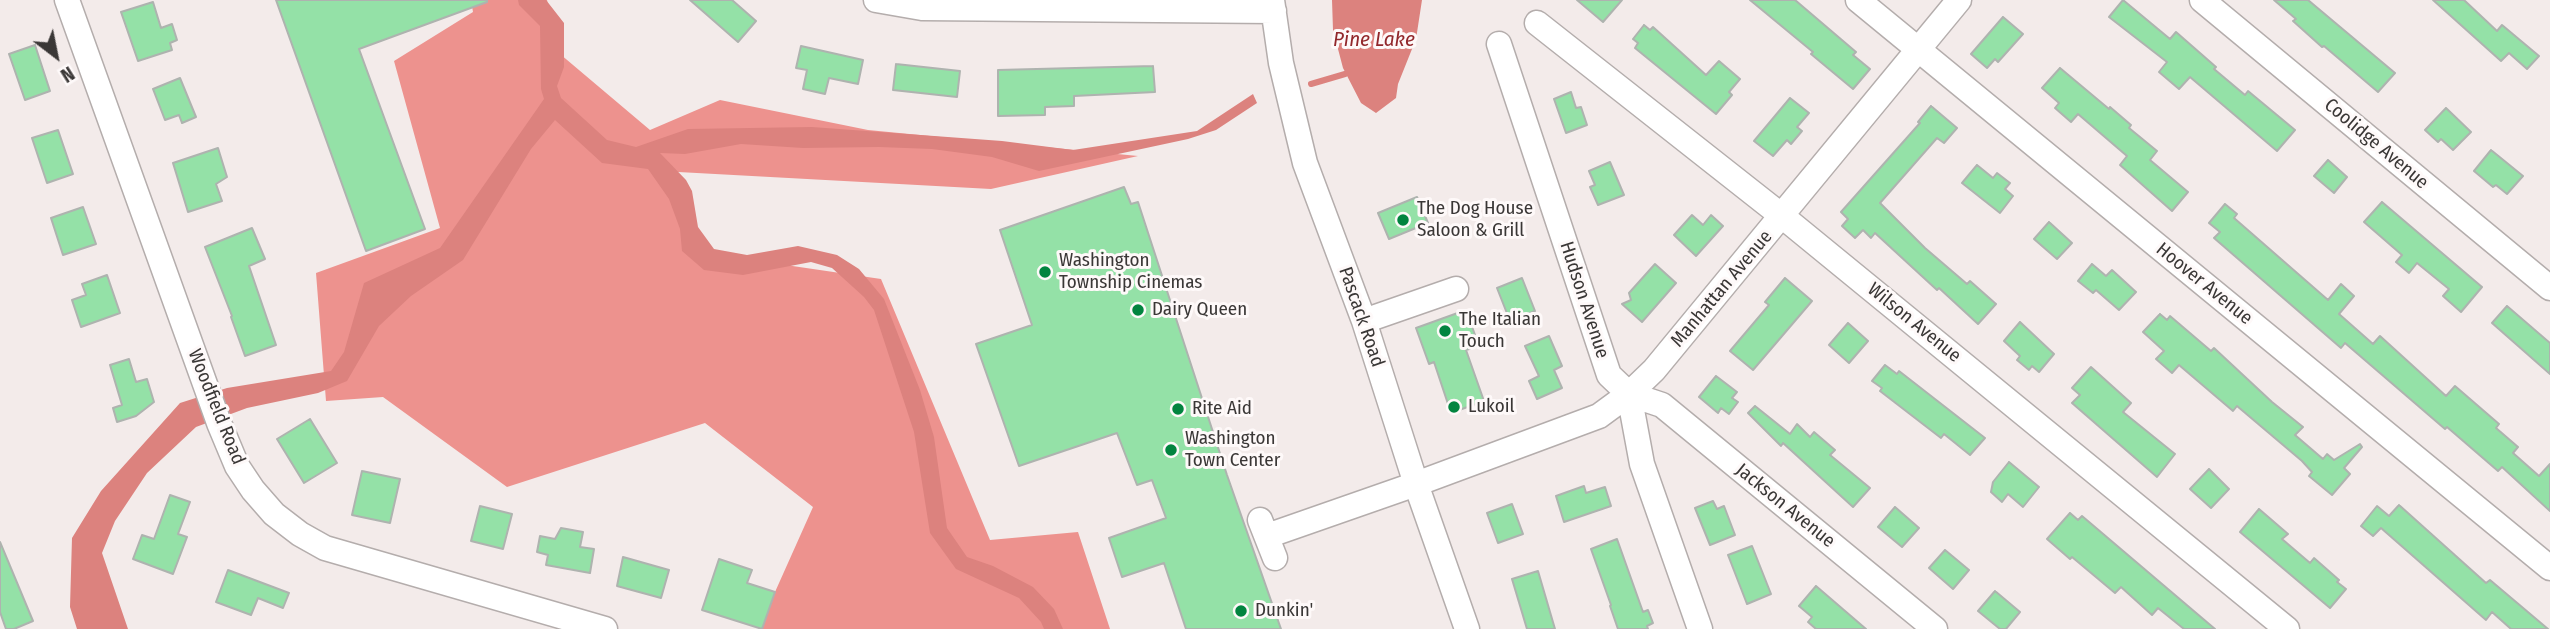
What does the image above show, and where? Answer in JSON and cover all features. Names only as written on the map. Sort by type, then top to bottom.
[{"type":"street","name":"Woodfield Road","points":[[67,0],[219,424],[237,466],[253,490],[274,514],[300,534],[325,548],[605,629]]},
{"type":"street","points":[[876,0],[922,8],[1273,5]]},
{"type":"street","name":"Hoover Avenue","points":[[1858,0],[2550,568]]},
{"type":"street","name":"Manhattan Avenue","points":[[1267,538],[1599,416],[1629,394],[1654,370],[1959,0]]},
{"type":"street","name":"Coolidge Avenue","points":[[2202,0],[2550,288]]},
{"type":"street","name":"Pascack Road","points":[[1273,5],[1286,86],[1305,163],[1364,321],[1416,484],[1468,629]]},
{"type":"street","name":"Wilson Avenue","points":[[1537,23],[1782,216],[2287,629]]},
{"type":"street","name":"Hudson Avenue","points":[[1499,44],[1609,375],[1629,394]]},
{"type":"street","points":[[1364,321],[1456,289]]},
{"type":"street","points":[[1629,394],[1642,464],[1700,629]]},
{"type":"street","name":"Jackson Avenue","points":[[1629,394],[1662,405],[1935,629]]},
{"type":"shaded area","points":[[471,0],[547,0],[560,54],[650,130],[720,100],[868,130],[1138,156],[991,189],[660,171],[704,253],[881,279],[990,540],[1078,532],[1110,629],[762,629],[775,592],[813,507],[705,423],[507,487],[383,397],[326,401],[316,273],[440,228],[394,61],[473,12]]},
{"type":"water","points":[[518,0],[546,0],[564,23],[564,67],[557,86],[561,98],[607,140],[636,147],[688,129],[812,127],[1002,141],[1073,150],[1197,131],[1253,94],[1257,103],[1216,130],[1188,139],[1039,171],[992,157],[932,149],[803,148],[741,144],[685,154],[660,153],[686,180],[692,191],[698,227],[714,249],[747,255],[798,246],[837,255],[859,269],[884,299],[920,390],[934,437],[947,528],[967,557],[993,566],[1033,587],[1054,609],[1063,629],[1044,629],[1019,598],[956,569],[930,533],[914,432],[874,310],[864,297],[832,268],[811,262],[743,275],[704,270],[682,251],[680,229],[669,199],[648,169],[602,163],[555,120],[531,149],[463,260],[411,296],[379,326],[347,381],[318,393],[247,408],[196,427],[147,473],[115,521],[102,553],[128,629],[77,629],[70,607],[72,538],[101,491],[180,403],[227,388],[331,371],[344,352],[364,283],[440,248],[544,99],[541,89],[540,26],[519,5]]},
{"type":"water","name":"Pine Lake","points":[[1332,0],[1422,0],[1416,39],[1398,84],[1396,98],[1376,113],[1361,103],[1343,68],[1333,30]]},
{"type":"building","points":[[276,0],[487,0],[359,49],[425,229],[366,251]]},
{"type":"building","points":[[690,0],[732,0],[756,21],[738,42]]},
{"type":"building","points":[[1577,0],[1622,0],[1603,22]]},
{"type":"building","points":[[1750,0],[1795,0],[1856,52],[1853,55],[1870,69],[1853,89]]},
{"type":"building","points":[[2123,0],[2170,39],[2176,32],[2245,95],[2248,91],[2295,130],[2277,151],[2190,77],[2179,89],[2159,72],[2167,62],[2109,17]]},
{"type":"building","points":[[2274,0],[2308,0],[2395,73],[2378,92],[2322,47]]},
{"type":"building","points":[[2433,0],[2464,0],[2497,31],[2502,25],[2539,56],[2527,69],[2509,53],[2501,61]]},
{"type":"building","points":[[153,2],[161,28],[172,24],[177,40],[170,43],[172,50],[138,61],[121,12]]},
{"type":"building","points":[[2003,17],[2023,34],[1998,62],[1995,59],[1987,68],[1971,54]]},
{"type":"building","points":[[1644,25],[1650,30],[1653,27],[1706,75],[1719,61],[1740,79],[1729,92],[1732,95],[1716,114],[1635,48],[1638,43],[1633,39]]},
{"type":"building","points":[[35,45],[50,91],[25,100],[9,54]]},
{"type":"building","points":[[801,46],[863,60],[858,84],[829,78],[825,94],[803,89],[807,70],[796,68]]},
{"type":"building","points":[[896,64],[960,71],[957,97],[893,90]]},
{"type":"building","points":[[1153,66],[1155,92],[1074,96],[1074,106],[1045,107],[1045,115],[998,116],[998,70]]},
{"type":"building","points":[[2060,68],[2109,109],[2110,107],[2131,125],[2129,128],[2157,151],[2150,160],[2188,192],[2172,211],[2120,165],[2127,156],[2078,114],[2071,122],[2055,108],[2059,103],[2042,88]]},
{"type":"building","points":[[180,78],[196,117],[182,123],[179,115],[165,120],[153,89]]},
{"type":"building","points":[[1571,92],[1576,108],[1581,107],[1587,125],[1566,133],[1554,99]]},
{"type":"building","points":[[1790,98],[1809,113],[1797,127],[1802,131],[1791,144],[1787,140],[1773,156],[1754,141]]},
{"type":"building","points":[[1931,106],[1957,128],[1944,143],[1937,138],[1880,203],[1925,248],[1967,284],[1970,281],[1996,304],[1978,324],[1875,233],[1871,238],[1863,230],[1855,238],[1842,226],[1848,219],[1841,212],[1920,123],[1918,122]]},
{"type":"building","points":[[2446,108],[2471,132],[2453,150],[2441,139],[2438,142],[2425,130]]},
{"type":"building","points":[[58,130],[73,174],[47,183],[32,138]]},
{"type":"building","points":[[218,148],[227,177],[216,184],[222,201],[188,212],[173,163]]},
{"type":"building","points":[[2491,150],[2523,176],[2507,194],[2496,185],[2493,187],[2474,171]]},
{"type":"building","points":[[2328,160],[2347,177],[2334,193],[2314,176]]},
{"type":"building","points":[[1610,162],[1624,195],[1598,205],[1590,187],[1595,185],[1589,171]]},
{"type":"building","points":[[1977,165],[1993,178],[1997,173],[2010,183],[2005,189],[2013,196],[2000,213],[1962,183]]},
{"type":"building","name":"Washington Town Center","points":[[1124,187],[1131,204],[1138,202],[1227,475],[1281,629],[1186,629],[1164,563],[1122,577],[1109,538],[1166,518],[1152,480],[1137,485],[1117,433],[1019,466],[976,344],[1032,325],[1000,230]]},
{"type":"building","name":"The Dog House Saloon & Grill","points":[[1417,197],[1428,223],[1389,239],[1378,213]]},
{"type":"building","points":[[2382,202],[2482,287],[2461,312],[2443,296],[2449,289],[2417,263],[2409,273],[2396,262],[2402,255],[2364,222]]},
{"type":"building","points":[[2225,204],[2237,214],[2234,218],[2328,300],[2341,284],[2354,296],[2339,314],[2373,344],[2380,336],[2446,396],[2455,386],[2499,424],[2496,428],[2518,447],[2513,453],[2539,476],[2550,464],[2550,511],[2502,467],[2498,471],[2345,343],[2341,348],[2214,238],[2220,232],[2209,223]]},
{"type":"building","points":[[83,207],[96,244],[63,255],[51,218]]},
{"type":"building","points":[[1692,215],[1703,225],[1711,215],[1723,226],[1696,256],[1674,235]]},
{"type":"building","points":[[2049,222],[2072,243],[2057,259],[2034,239]]},
{"type":"building","points":[[252,228],[265,259],[249,266],[276,345],[245,356],[205,247]]},
{"type":"building","points":[[1655,264],[1676,283],[1642,322],[1622,304],[1631,300],[1629,293]]},
{"type":"building","points":[[2092,264],[2106,276],[2112,270],[2136,292],[2119,310],[2096,290],[2093,293],[2078,281]]},
{"type":"building","points":[[107,275],[120,313],[81,327],[72,300],[86,295],[82,284]]},
{"type":"building","points":[[1522,278],[1535,311],[1510,321],[1497,288]]},
{"type":"building","points":[[1785,278],[1812,301],[1753,370],[1730,351],[1769,305],[1765,302]]},
{"type":"building","points":[[2507,306],[2550,343],[2550,374],[2492,323]]},
{"type":"building","points":[[1466,310],[1479,346],[1466,350],[1484,401],[1451,413],[1434,362],[1429,364],[1416,328]]},
{"type":"building","points":[[2160,314],[2167,320],[2170,316],[2211,351],[2214,348],[2303,427],[2295,435],[2323,459],[2327,454],[2334,460],[2360,444],[2362,447],[2344,468],[2350,474],[2332,495],[2309,476],[2312,472],[2302,461],[2237,406],[2233,411],[2179,365],[2172,373],[2156,359],[2164,351],[2143,332]]},
{"type":"building","points":[[2020,322],[2054,354],[2039,372],[2032,366],[2029,370],[2017,360],[2020,356],[2004,341]]},
{"type":"building","points":[[1848,323],[1868,341],[1849,363],[1829,345]]},
{"type":"building","points":[[1549,336],[1562,366],[1554,370],[1562,388],[1537,399],[1529,381],[1539,376],[1525,346]]},
{"type":"building","points":[[129,359],[136,382],[147,379],[154,402],[136,416],[117,422],[113,408],[122,405],[110,365]]},
{"type":"building","points":[[1885,365],[1897,374],[1899,371],[1985,438],[1970,455],[1944,434],[1941,438],[1880,391],[1882,388],[1872,381]]},
{"type":"building","points":[[2091,367],[2131,403],[2123,412],[2175,454],[2157,477],[2072,403],[2080,395],[2072,388]]},
{"type":"building","points":[[1716,376],[1737,392],[1732,398],[1738,402],[1729,414],[1721,408],[1718,413],[1699,397]]},
{"type":"building","points":[[1755,406],[1790,434],[1797,424],[1810,437],[1814,432],[1835,450],[1830,455],[1870,488],[1853,507],[1783,443],[1781,446],[1748,413]]},
{"type":"building","points":[[310,419],[337,463],[304,483],[277,439]]},
{"type":"building","points":[[2009,462],[2039,487],[2023,507],[2008,494],[2002,502],[1991,492],[1993,482]]},
{"type":"building","points":[[2209,469],[2229,489],[2211,508],[2190,489]]},
{"type":"building","points":[[362,471],[400,479],[390,523],[352,515]]},
{"type":"building","points":[[1584,486],[1586,493],[1605,487],[1611,506],[1564,522],[1556,496]]},
{"type":"building","points":[[170,495],[190,502],[178,534],[187,537],[173,574],[133,559],[142,535],[154,539]]},
{"type":"building","points":[[1713,501],[1717,509],[1724,506],[1735,535],[1710,545],[1695,508]]},
{"type":"building","points":[[1512,504],[1523,534],[1498,543],[1487,513]]},
{"type":"building","points":[[2399,505],[2486,583],[2490,580],[2548,629],[2511,629],[2492,612],[2486,620],[2381,528],[2373,536],[2361,526],[2377,506],[2389,516]]},
{"type":"building","points":[[480,506],[512,514],[503,549],[471,541]]},
{"type":"building","points":[[1895,507],[1919,528],[1902,547],[1878,527]]},
{"type":"building","points":[[2259,509],[2288,534],[2282,539],[2310,563],[2314,558],[2346,589],[2330,608],[2240,532]]},
{"type":"building","points":[[2070,513],[2078,520],[2082,516],[2215,629],[2184,629],[2158,608],[2152,615],[2121,587],[2115,593],[2072,557],[2070,559],[2047,539]]},
{"type":"building","points":[[561,528],[583,532],[580,547],[594,549],[590,573],[546,565],[548,555],[537,552],[540,536],[555,539]]},
{"type":"building","points":[[1617,539],[1643,612],[1648,610],[1653,623],[1647,626],[1648,629],[1618,629],[1610,606],[1591,549]]},
{"type":"building","points":[[0,542],[33,621],[14,629],[6,629],[0,612]]},
{"type":"building","points":[[1752,546],[1771,594],[1747,604],[1728,555]]},
{"type":"building","points":[[1945,550],[1969,570],[1953,589],[1929,568]]},
{"type":"building","points":[[623,557],[669,570],[661,598],[617,586]]},
{"type":"building","points":[[719,559],[752,570],[747,583],[775,592],[762,629],[702,610]]},
{"type":"building","points":[[228,570],[289,593],[283,608],[258,598],[251,615],[216,602]]},
{"type":"building","points":[[1538,571],[1555,629],[1527,629],[1512,579]]},
{"type":"building","points":[[1816,586],[1866,629],[1816,629],[1808,622],[1812,617],[1799,606]]},
{"type":"building","points":[[1995,591],[2020,612],[2006,629],[2000,629],[1978,611]]},
{"type":"waterway","points":[[1311,84],[1345,74]]},
{"type":"place","name":"The Dog House Saloon & Grill","points":[[1403,220]]},
{"type":"place","name":"Washington Township Cinemas","points":[[1045,272]]},
{"type":"place","name":"Dairy Queen","points":[[1138,310]]},
{"type":"place","name":"The Italian Touch","points":[[1445,331]]},
{"type":"place","name":"Lukoil","points":[[1454,407]]},
{"type":"place","name":"Rite Aid","points":[[1178,409]]},
{"type":"place","name":"Washington Town Center","points":[[1171,450]]},
{"type":"place","name":"Dunkin'","points":[[1241,611]]}]
